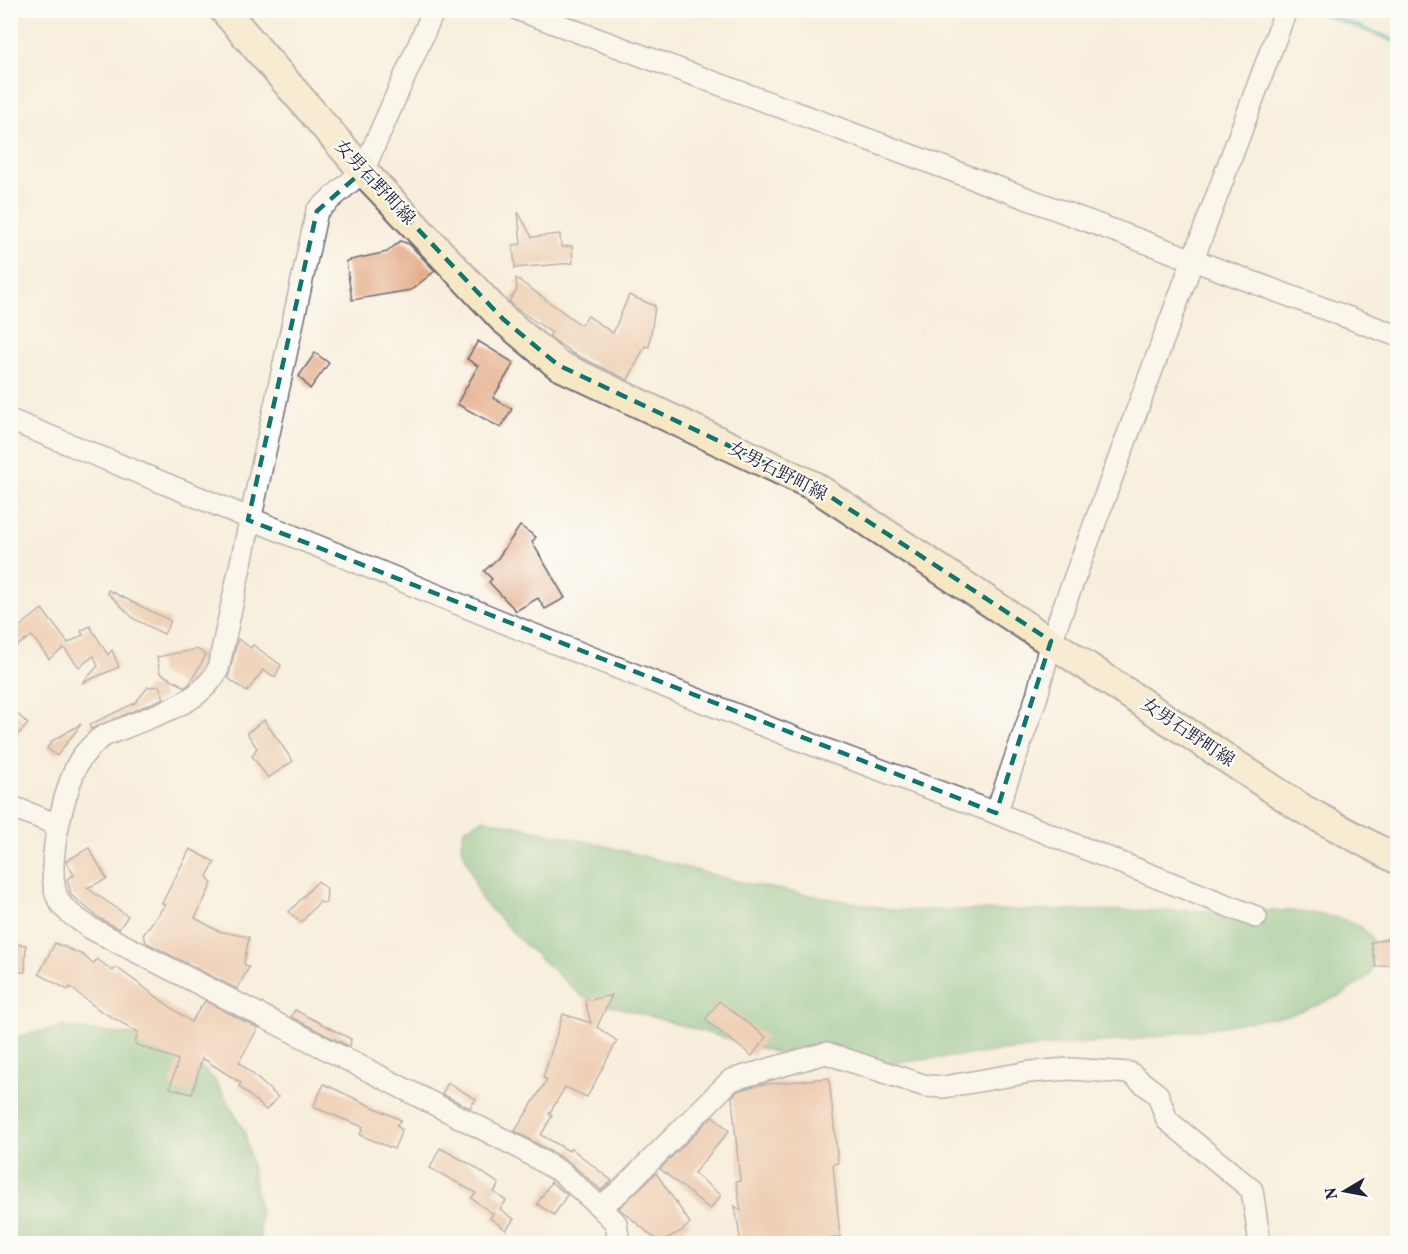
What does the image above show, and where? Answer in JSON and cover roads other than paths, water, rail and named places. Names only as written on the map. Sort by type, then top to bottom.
[{"type":"main road","name":"女男石野町線","points":[[224,10],[363,171],[502,319],[558,365],[814,486],[1303,809],[1398,860]]},
{"type":"street","points":[[434,10],[363,171],[317,211],[248,520],[218,669],[210,684],[194,698],[101,738],[86,752],[76,766],[58,825],[52,865],[58,900],[90,928],[516,1146],[562,1173],[616,1223],[619,1244]]},
{"type":"street","points":[[519,10],[1398,336]]},
{"type":"street","points":[[996,813],[1037,696],[1051,641],[1195,261],[1286,10]]},
{"type":"street","points":[[10,420],[248,520],[795,738],[996,813],[1256,917]]},
{"type":"street","points":[[10,806],[58,825]]},
{"type":"street","points":[[600,1207],[619,1192],[731,1080],[826,1053],[926,1086],[945,1088],[1030,1072],[1070,1069],[1130,1073],[1158,1095],[1167,1120],[1252,1190],[1260,1244]]},
{"type":"waterway","points":[[1314,10],[1398,42]]}]
